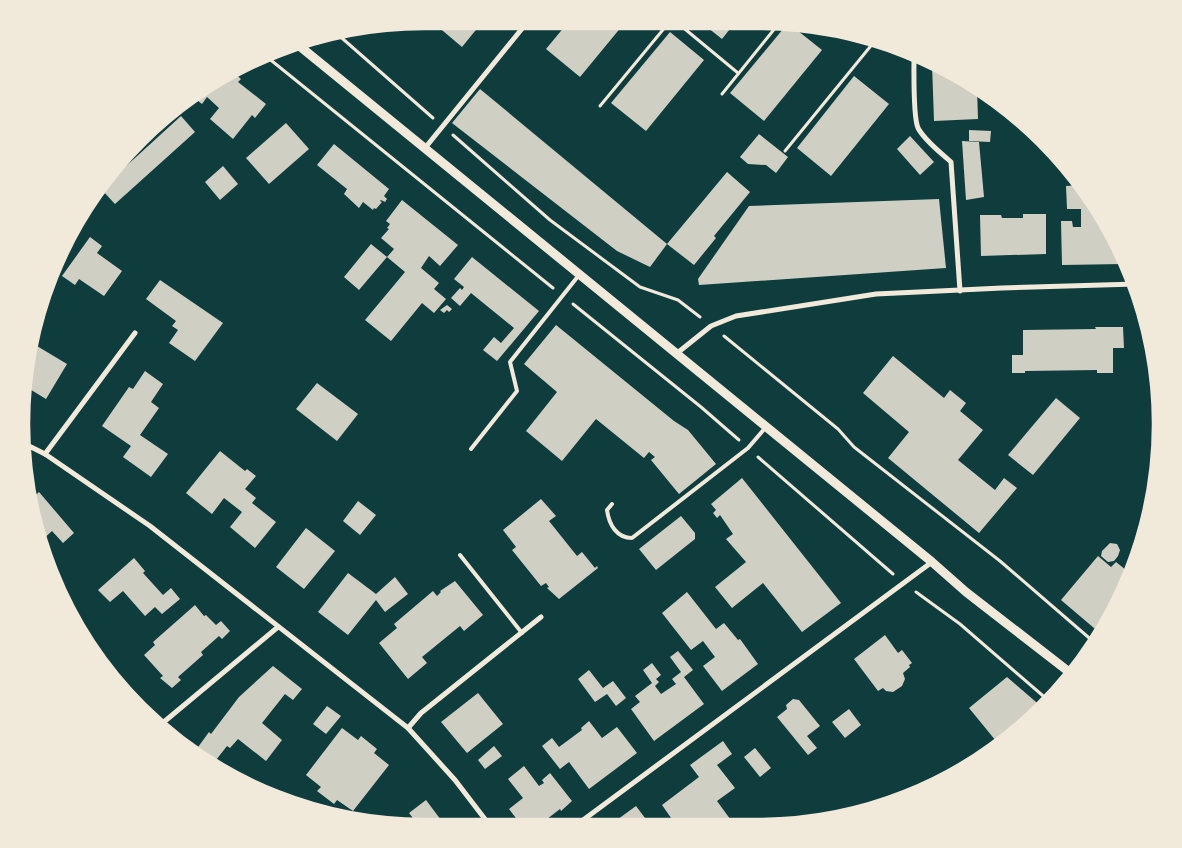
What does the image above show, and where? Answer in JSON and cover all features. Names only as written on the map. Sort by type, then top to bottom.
[{"type":"street","points":[[425,148],[522,29]]},
{"type":"street","points":[[302,48],[932,562],[973,598],[1068,670]]},
{"type":"street","points":[[914,61],[915,104],[918,127],[951,162],[960,291]]},
{"type":"street","points":[[676,354],[711,326],[736,316],[876,294],[1127,284]]},
{"type":"street","points":[[45,454],[135,333]]},
{"type":"street","points":[[30,448],[45,454],[150,526],[408,728],[455,780],[486,819]]},
{"type":"street","points":[[584,819],[932,562]]},
{"type":"street","points":[[408,728],[421,713],[542,617]]},
{"type":"street","points":[[164,722],[278,627]]},
{"type":"lane","points":[[471,449],[517,391],[510,362],[580,275]]},
{"type":"lane","points":[[612,504],[607,510],[608,520],[618,534],[626,538],[632,538],[748,448],[766,427]]},
{"type":"lane","points":[[460,555],[522,633]]},
{"type":"path","points":[[600,106],[664,29]]},
{"type":"path","points":[[683,29],[738,73]]},
{"type":"path","points":[[722,94],[774,30]]},
{"type":"path","points":[[785,151],[871,46]]},
{"type":"path","points":[[271,60],[701,407],[903,583],[960,624],[1044,696]]},
{"type":"building","points":[[441,29],[477,29],[462,47]]},
{"type":"building","points":[[563,29],[620,29],[580,77],[546,49]]},
{"type":"building","points":[[709,29],[730,29],[722,39]]},
{"type":"building","points":[[782,30],[798,31],[822,50],[764,121],[730,93]]},
{"type":"building","points":[[670,32],[704,60],[646,131],[611,103]]},
{"type":"building","points":[[932,70],[977,95],[978,119],[934,121]]},
{"type":"building","points":[[238,76],[241,79],[238,82],[266,104],[255,118],[252,115],[233,139],[210,119],[219,108],[207,97],[202,104],[197,100]]},
{"type":"building","points":[[854,76],[889,104],[831,176],[797,148]]},
{"type":"building","points":[[480,89],[667,244],[650,267],[617,251],[452,123]]},
{"type":"building","points":[[181,116],[195,132],[115,204],[104,192],[118,173]]},
{"type":"building","points":[[286,123],[309,149],[269,184],[246,158]]},
{"type":"building","points":[[969,130],[991,131],[990,142],[969,141]]},
{"type":"building","points":[[759,134],[788,157],[776,173],[766,165],[748,164],[740,157]]},
{"type":"building","points":[[910,136],[934,162],[920,175],[897,149]]},
{"type":"building","points":[[962,141],[979,142],[984,197],[966,200]]},
{"type":"building","points":[[334,144],[389,189],[384,196],[387,199],[385,202],[381,200],[382,202],[376,209],[374,208],[373,210],[363,202],[359,208],[344,194],[347,189],[317,165]]},
{"type":"building","points":[[223,166],[238,184],[220,200],[205,182]]},
{"type":"building","points":[[727,172],[750,192],[714,236],[716,238],[694,265],[667,244]]},
{"type":"building","points":[[1066,186],[1074,186],[1087,204],[1119,264],[1062,265],[1061,221],[1072,221],[1073,227],[1081,227],[1081,209],[1067,209]]},
{"type":"building","points":[[939,199],[946,268],[699,285],[698,279],[749,206]]},
{"type":"building","points":[[402,200],[458,245],[440,266],[429,256],[421,268],[439,283],[434,289],[446,299],[434,313],[422,303],[391,341],[365,320],[405,272],[387,257],[394,249],[381,238],[389,229],[387,228],[390,224],[386,221]]},
{"type":"building","points":[[1023,214],[1046,214],[1046,254],[981,256],[980,215],[1023,218]]},
{"type":"building","points":[[90,237],[102,246],[97,253],[122,271],[104,296],[79,279],[75,285],[62,276]]},
{"type":"building","points":[[371,244],[387,257],[359,290],[344,277]]},
{"type":"building","points":[[472,257],[539,311],[497,361],[483,350],[494,337],[501,343],[514,328],[471,293],[460,306],[451,298],[460,288],[462,290],[464,287],[454,279]]},
{"type":"building","points":[[160,280],[223,323],[195,361],[169,343],[178,330],[172,326],[176,321],[146,299]]},
{"type":"building","points":[[447,305],[452,309],[449,312],[447,310],[444,313],[440,310]]},
{"type":"building","points":[[556,325],[674,421],[688,430],[716,464],[679,494],[651,460],[655,457],[649,452],[644,458],[596,419],[562,461],[526,431],[557,392],[524,364]]},
{"type":"building","points":[[1095,327],[1123,327],[1124,348],[1113,348],[1113,373],[1097,373],[1097,370],[1025,371],[1025,373],[1012,373],[1012,355],[1023,355],[1023,330],[1096,329]]},
{"type":"building","points":[[36,346],[67,364],[46,399],[31,390]]},
{"type":"building","points":[[893,356],[944,398],[950,390],[966,403],[960,411],[983,430],[958,460],[995,490],[1004,478],[1017,488],[979,533],[888,458],[909,432],[863,393]]},
{"type":"building","points":[[145,371],[163,384],[151,402],[159,408],[140,435],[168,454],[151,477],[123,457],[131,446],[102,426],[129,387],[133,389]]},
{"type":"building","points":[[317,383],[358,414],[337,441],[296,409]]},
{"type":"building","points":[[1056,398],[1080,418],[1033,475],[1008,455]]},
{"type":"building","points":[[220,451],[245,471],[247,469],[256,476],[245,489],[256,498],[252,503],[276,522],[255,548],[230,527],[242,512],[224,498],[212,514],[186,493]]},
{"type":"building","points":[[742,478],[841,603],[802,632],[763,583],[732,608],[715,587],[746,562],[726,539],[733,534],[720,515],[717,518],[713,513],[716,510],[711,504]]},
{"type":"building","points":[[39,492],[74,533],[63,543],[52,531],[45,537],[35,495]]},
{"type":"building","points":[[541,499],[556,516],[549,521],[577,556],[582,552],[595,568],[597,566],[598,568],[559,599],[547,588],[549,587],[546,583],[541,586],[512,550],[516,547],[503,530]]},
{"type":"building","points":[[358,501],[376,515],[360,535],[343,521]]},
{"type":"building","points":[[681,516],[695,533],[695,539],[656,570],[639,549]]},
{"type":"building","points":[[306,528],[335,551],[304,589],[276,567]]},
{"type":"building","points":[[1110,543],[1117,544],[1120,550],[1114,561],[1108,562],[1101,556],[1102,551]]},
{"type":"building","points":[[1098,556],[1111,567],[1116,562],[1125,569],[1096,629],[1061,600]]},
{"type":"building","points":[[134,558],[145,571],[143,573],[163,595],[171,588],[180,599],[162,614],[155,607],[145,616],[123,591],[110,602],[98,590]]},
{"type":"building","points":[[348,573],[376,594],[395,577],[408,594],[385,612],[376,600],[348,635],[318,612]]},
{"type":"building","points":[[455,581],[483,615],[464,631],[460,626],[422,657],[427,663],[408,679],[379,643],[397,628],[394,624],[433,591],[437,596],[440,591]]},
{"type":"building","points":[[687,592],[716,629],[724,623],[738,640],[740,639],[758,664],[722,691],[703,666],[715,657],[703,641],[691,650],[662,613]]},
{"type":"building","points":[[195,605],[204,616],[206,615],[216,625],[221,621],[230,631],[222,639],[219,636],[201,652],[203,655],[178,677],[181,680],[172,688],[160,678],[163,676],[144,655],[155,645],[153,642]]},
{"type":"building","points":[[885,635],[898,653],[902,650],[912,663],[903,673],[905,679],[902,686],[893,692],[886,691],[883,688],[878,691],[854,659]]},
{"type":"building","points":[[678,651],[693,670],[684,677],[704,704],[654,741],[631,709],[640,702],[635,696],[652,683],[643,670],[652,663],[661,675],[656,679],[659,682],[655,686],[661,694],[676,684],[672,679],[681,672],[670,657]]},
{"type":"building","points":[[273,666],[302,689],[293,700],[285,694],[262,723],[282,740],[266,761],[238,739],[230,748],[227,746],[216,760],[197,748],[209,732],[211,734],[239,697]]},
{"type":"building","points":[[589,670],[603,688],[613,681],[626,698],[616,706],[607,694],[595,702],[578,679]]},
{"type":"building","points":[[1007,677],[1037,703],[996,740],[969,708]]},
{"type":"building","points":[[478,693],[503,724],[467,753],[441,722]]},
{"type":"building","points":[[793,699],[799,700],[820,726],[807,736],[817,748],[808,755],[777,717],[787,709],[786,705]]},
{"type":"building","points":[[327,706],[341,716],[326,734],[313,724]]},
{"type":"building","points":[[849,709],[861,725],[845,738],[832,722]]},
{"type":"building","points":[[589,721],[602,738],[617,727],[637,753],[589,789],[569,762],[560,769],[542,746],[552,738],[559,747],[582,730],[581,728]]},
{"type":"building","points":[[342,728],[358,740],[361,736],[377,749],[374,753],[389,765],[353,811],[337,800],[334,804],[317,791],[321,787],[306,775]]},
{"type":"building","points":[[723,741],[732,754],[717,765],[735,788],[717,801],[730,819],[672,819],[662,805],[699,777],[690,765]]},
{"type":"building","points":[[494,746],[502,756],[485,769],[478,760]]},
{"type":"building","points":[[755,748],[771,768],[760,777],[744,757]]},
{"type":"building","points":[[524,766],[539,786],[544,783],[542,780],[550,773],[572,801],[561,811],[560,809],[547,819],[517,819],[509,809],[523,798],[508,779]]},
{"type":"building","points":[[426,800],[440,819],[413,819],[409,813]]},
{"type":"building","points":[[636,806],[646,819],[618,819]]}]
